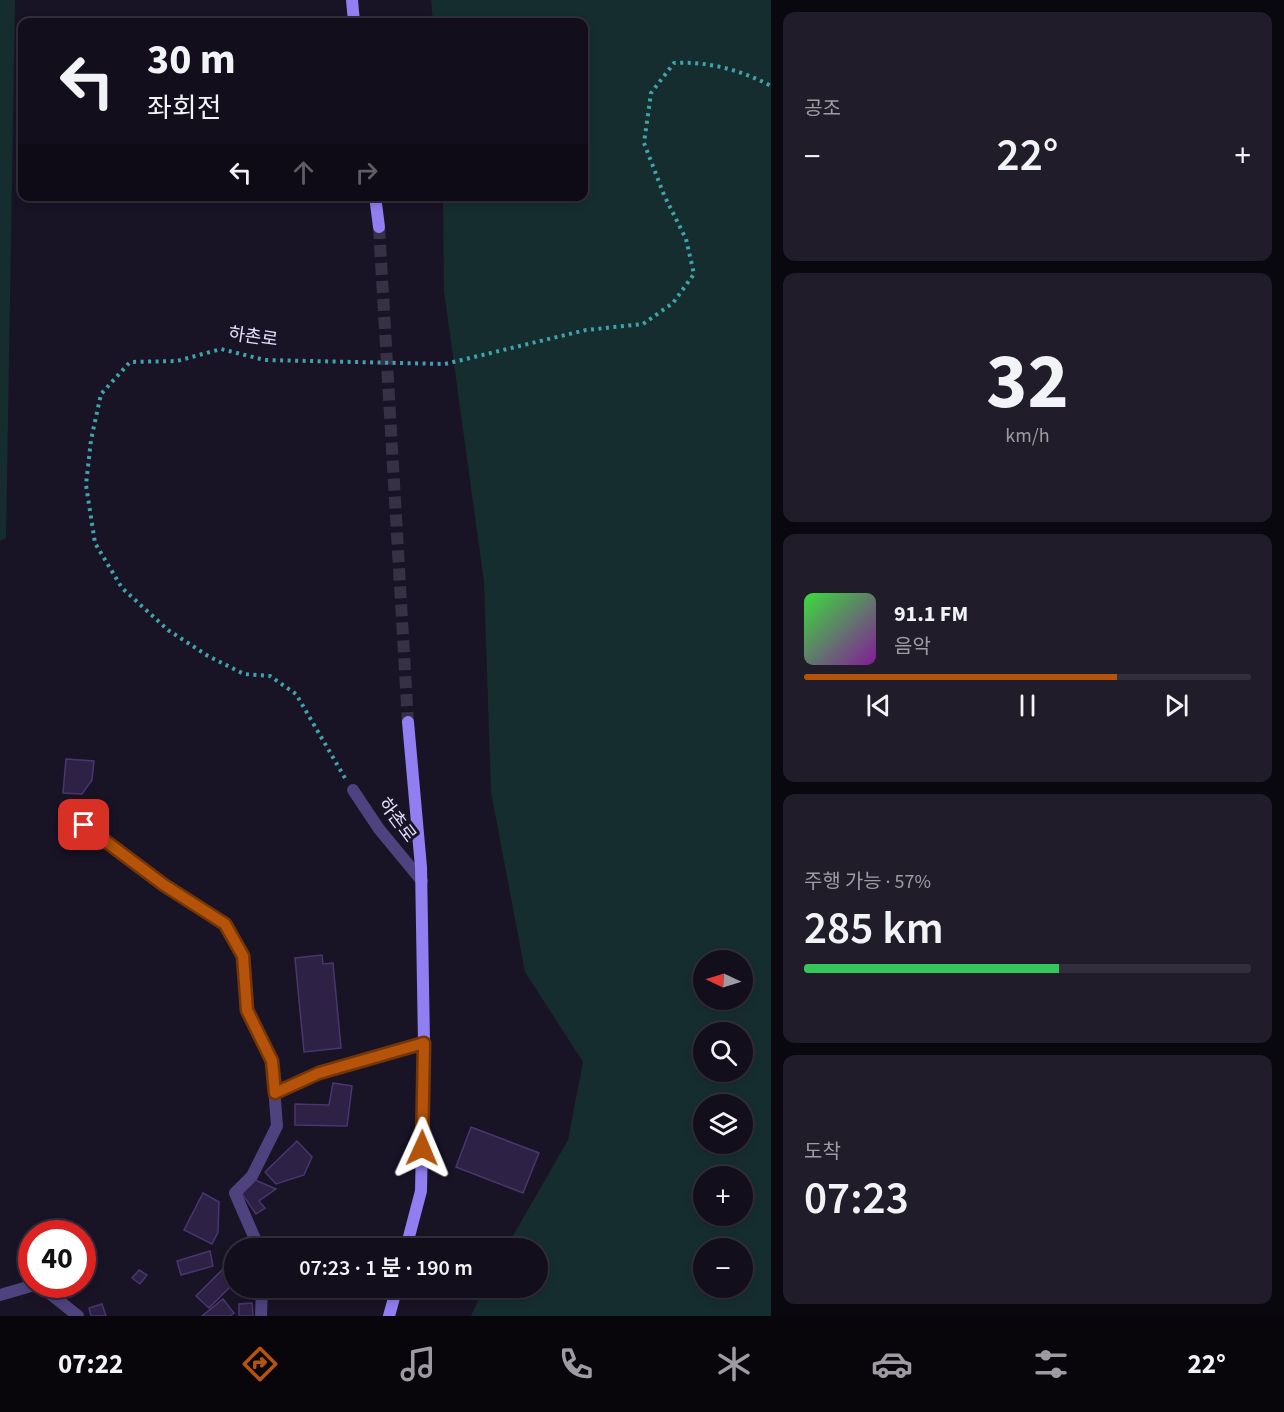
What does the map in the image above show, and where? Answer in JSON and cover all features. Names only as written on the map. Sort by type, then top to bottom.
[{"type":"street","points":[[352,0],[354,18]]},
{"type":"street","points":[[376,201],[379,227]]},
{"type":"street","name":"하촌로","points":[[408,722],[422,880],[424,1043],[421,1191],[409,1238]]},
{"type":"street","name":"하촌로","points":[[353,790],[379,829],[422,880]]},
{"type":"street","points":[[84,825],[164,885],[225,924],[243,956],[247,1010],[272,1061],[277,1126],[252,1176],[235,1193],[255,1238]]},
{"type":"street","points":[[0,1295],[38,1284],[78,1316]]},
{"type":"street","points":[[261,1316],[262,1298]]},
{"type":"street","points":[[389,1316],[393,1298]]},
{"type":"lane","points":[[275,1093],[319,1073],[424,1043]]},
{"type":"path","name":"하촌로","points":[[353,790],[328,752],[296,694],[270,676],[244,674],[208,656],[168,630],[122,588],[95,543],[86,485],[91,440],[101,394],[130,362],[177,361],[221,349],[265,360],[445,364],[586,330],[643,324],[673,303],[694,274],[687,239],[664,195],[644,143],[651,93],[674,63],[701,61],[754,77],[771,86]]},
{"type":"green space","points":[[0,0],[15,0],[6,538],[0,541]]},
{"type":"green space","points":[[431,0],[771,0],[771,1316],[471,1316],[479,1298],[548,1298],[548,1238],[512,1238],[568,1140],[583,1062],[525,972],[491,792],[484,582],[444,291],[443,201],[588,201],[588,18],[433,18]]},
{"type":"building","points":[[66,759],[94,761],[92,780],[82,794],[63,793]]},
{"type":"building","points":[[322,955],[323,964],[333,963],[341,1048],[304,1052],[295,958]]},
{"type":"building","points":[[333,1083],[352,1086],[347,1126],[295,1125],[295,1104],[329,1105]]},
{"type":"building","points":[[471,1127],[539,1153],[523,1193],[456,1167]]},
{"type":"building","points":[[297,1141],[312,1157],[304,1175],[276,1184],[265,1172]]},
{"type":"building","points":[[255,1180],[276,1189],[259,1201],[265,1208],[256,1214],[240,1191]]},
{"type":"building","points":[[203,1193],[219,1202],[218,1232],[212,1244],[184,1230]]},
{"type":"building","points":[[210,1251],[213,1266],[181,1275],[177,1261]]},
{"type":"building","points":[[224,1268],[224,1293],[209,1308],[196,1296]]},
{"type":"building","points":[[139,1270],[147,1275],[140,1284],[132,1278]]},
{"type":"building","points":[[223,1299],[234,1313],[230,1316],[202,1316]]},
{"type":"building","points":[[252,1303],[253,1316],[239,1316],[239,1304]]},
{"type":"building","points":[[102,1304],[106,1316],[91,1316],[89,1308]]},
{"type":"tunnel","points":[[379,227],[408,722]]},
{"type":"route","points":[[84,825],[164,885],[225,924],[243,956],[247,1010],[272,1061],[275,1093],[319,1073],[424,1043],[422,1148]]}]
